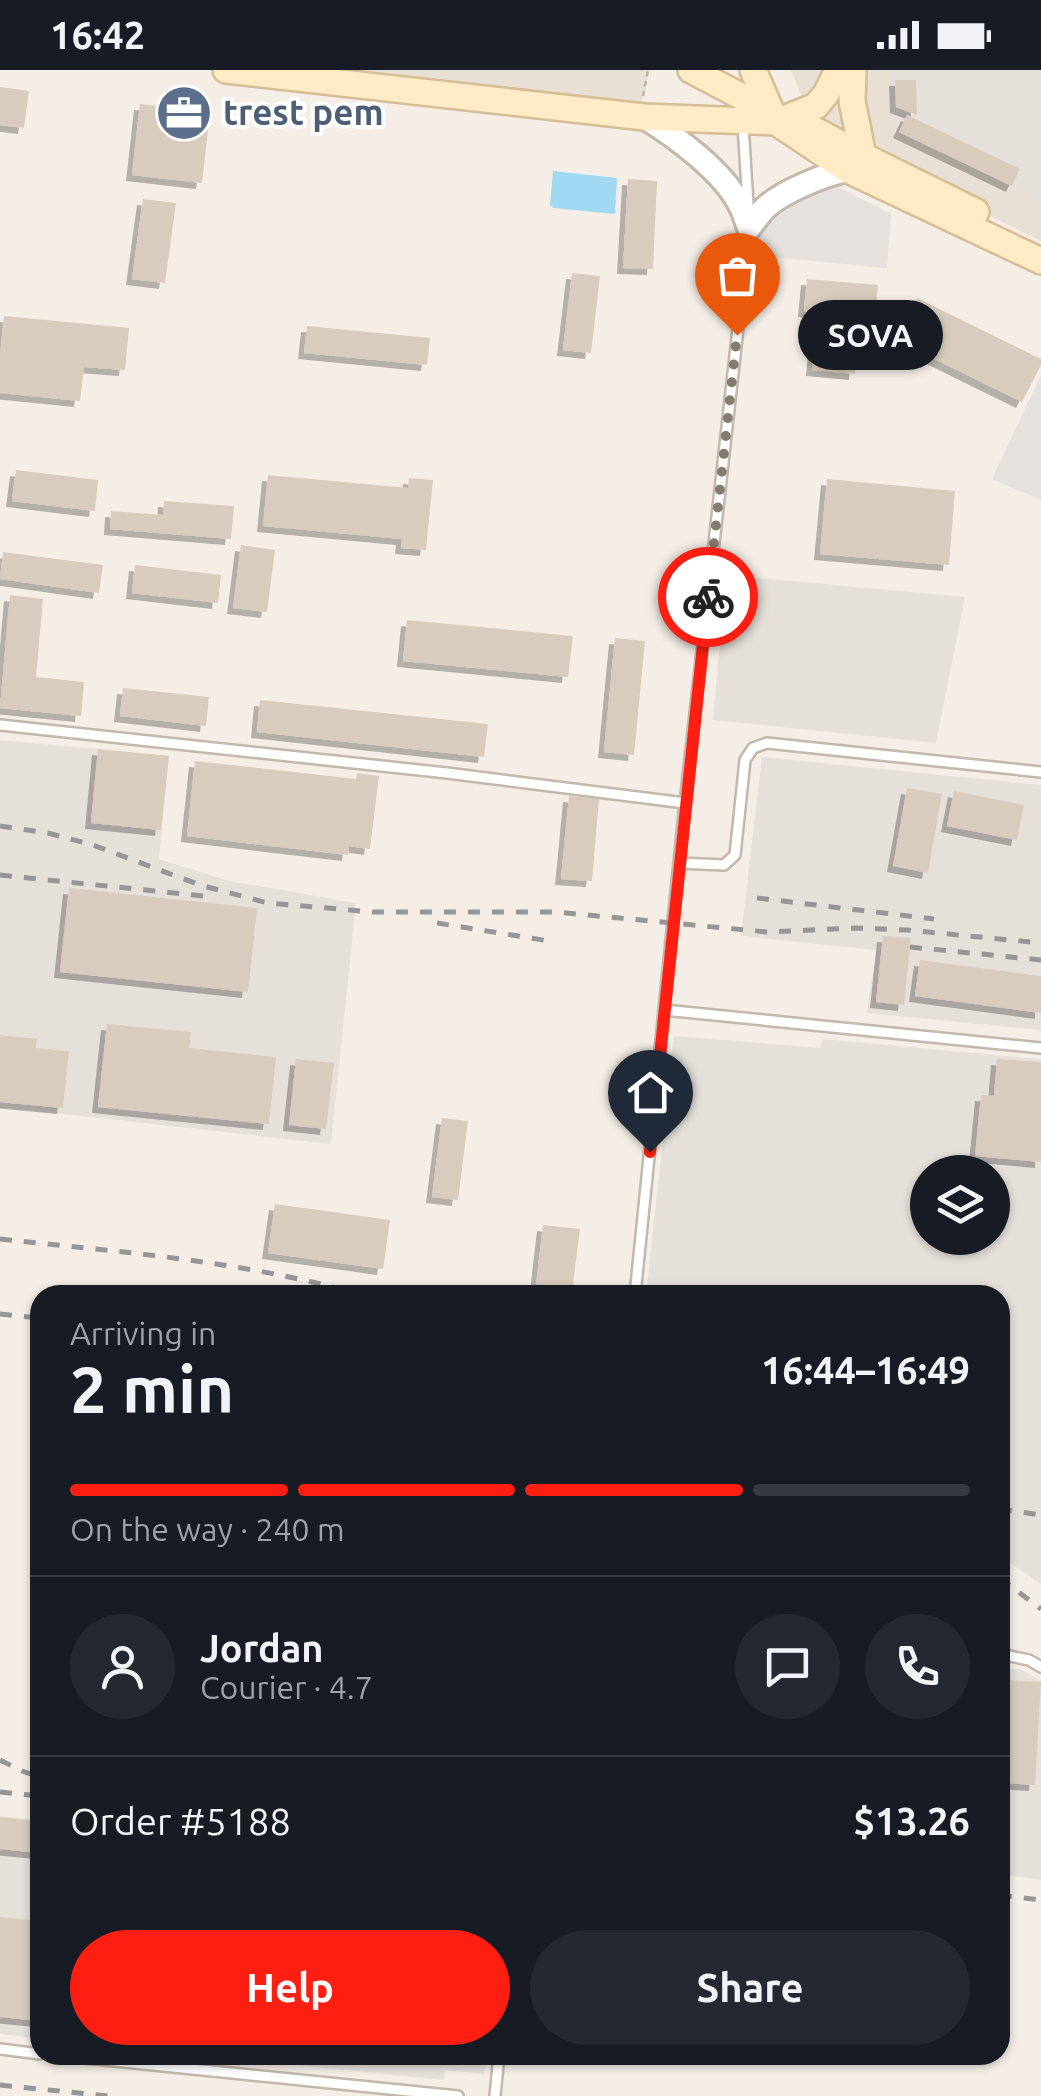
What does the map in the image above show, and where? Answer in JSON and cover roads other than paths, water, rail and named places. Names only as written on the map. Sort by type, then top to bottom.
[{"type":"main road","points":[[226,70],[386,79],[644,116],[816,106],[838,70]]},
{"type":"main road","points":[[690,70],[769,108],[855,163],[1041,261]]},
{"type":"main road","points":[[753,70],[769,108]]},
{"type":"main road","points":[[769,108],[804,93],[822,70]]},
{"type":"main road","points":[[853,70],[855,163]]},
{"type":"main road","points":[[855,163],[1041,244]]},
{"type":"street","points":[[644,116],[678,138],[726,184],[740,204],[749,228]]},
{"type":"street","points":[[749,228],[766,207],[787,194],[855,163]]},
{"type":"lane","points":[[636,1285],[749,228],[769,108]]},
{"type":"lane","points":[[0,725],[685,803]]},
{"type":"lane","points":[[679,864],[724,865],[736,854],[745,760],[753,748],[767,743],[1041,772]]},
{"type":"lane","points":[[664,1010],[1041,1048]]},
{"type":"lane","points":[[1010,1656],[1041,1667]]},
{"type":"lane","points":[[0,2050],[30,2053]]},
{"type":"lane","points":[[153,2065],[458,2096]]},
{"type":"lane","points":[[495,2096],[498,2065]]},
{"type":"water","points":[[553,171],[617,178],[615,214],[553,208]]},
{"type":"railway","points":[[0,826],[93,845],[200,885],[268,903],[373,912],[555,912],[767,932],[907,930],[1041,943]]},
{"type":"railway","points":[[0,875],[213,897]]},
{"type":"railway","points":[[757,898],[934,919]]},
{"type":"railway","points":[[437,923],[549,941]]},
{"type":"railway","points":[[910,947],[1041,960]]},
{"type":"railway","points":[[0,1239],[137,1253],[325,1285]]},
{"type":"railway","points":[[0,1314],[30,1317]]},
{"type":"railway","points":[[1010,1510],[1041,1515]]},
{"type":"railway","points":[[1010,1586],[1041,1609]]},
{"type":"railway","points":[[0,1760],[30,1774]]},
{"type":"railway","points":[[0,1792],[30,1795]]},
{"type":"railway","points":[[1010,1896],[1041,1900]]},
{"type":"railway","points":[[0,2085],[108,2096]]},
{"type":"place","name":"trest pem","points":[[184,113]]},
{"type":"place","name":"SOVA","points":[[737,335]]}]
